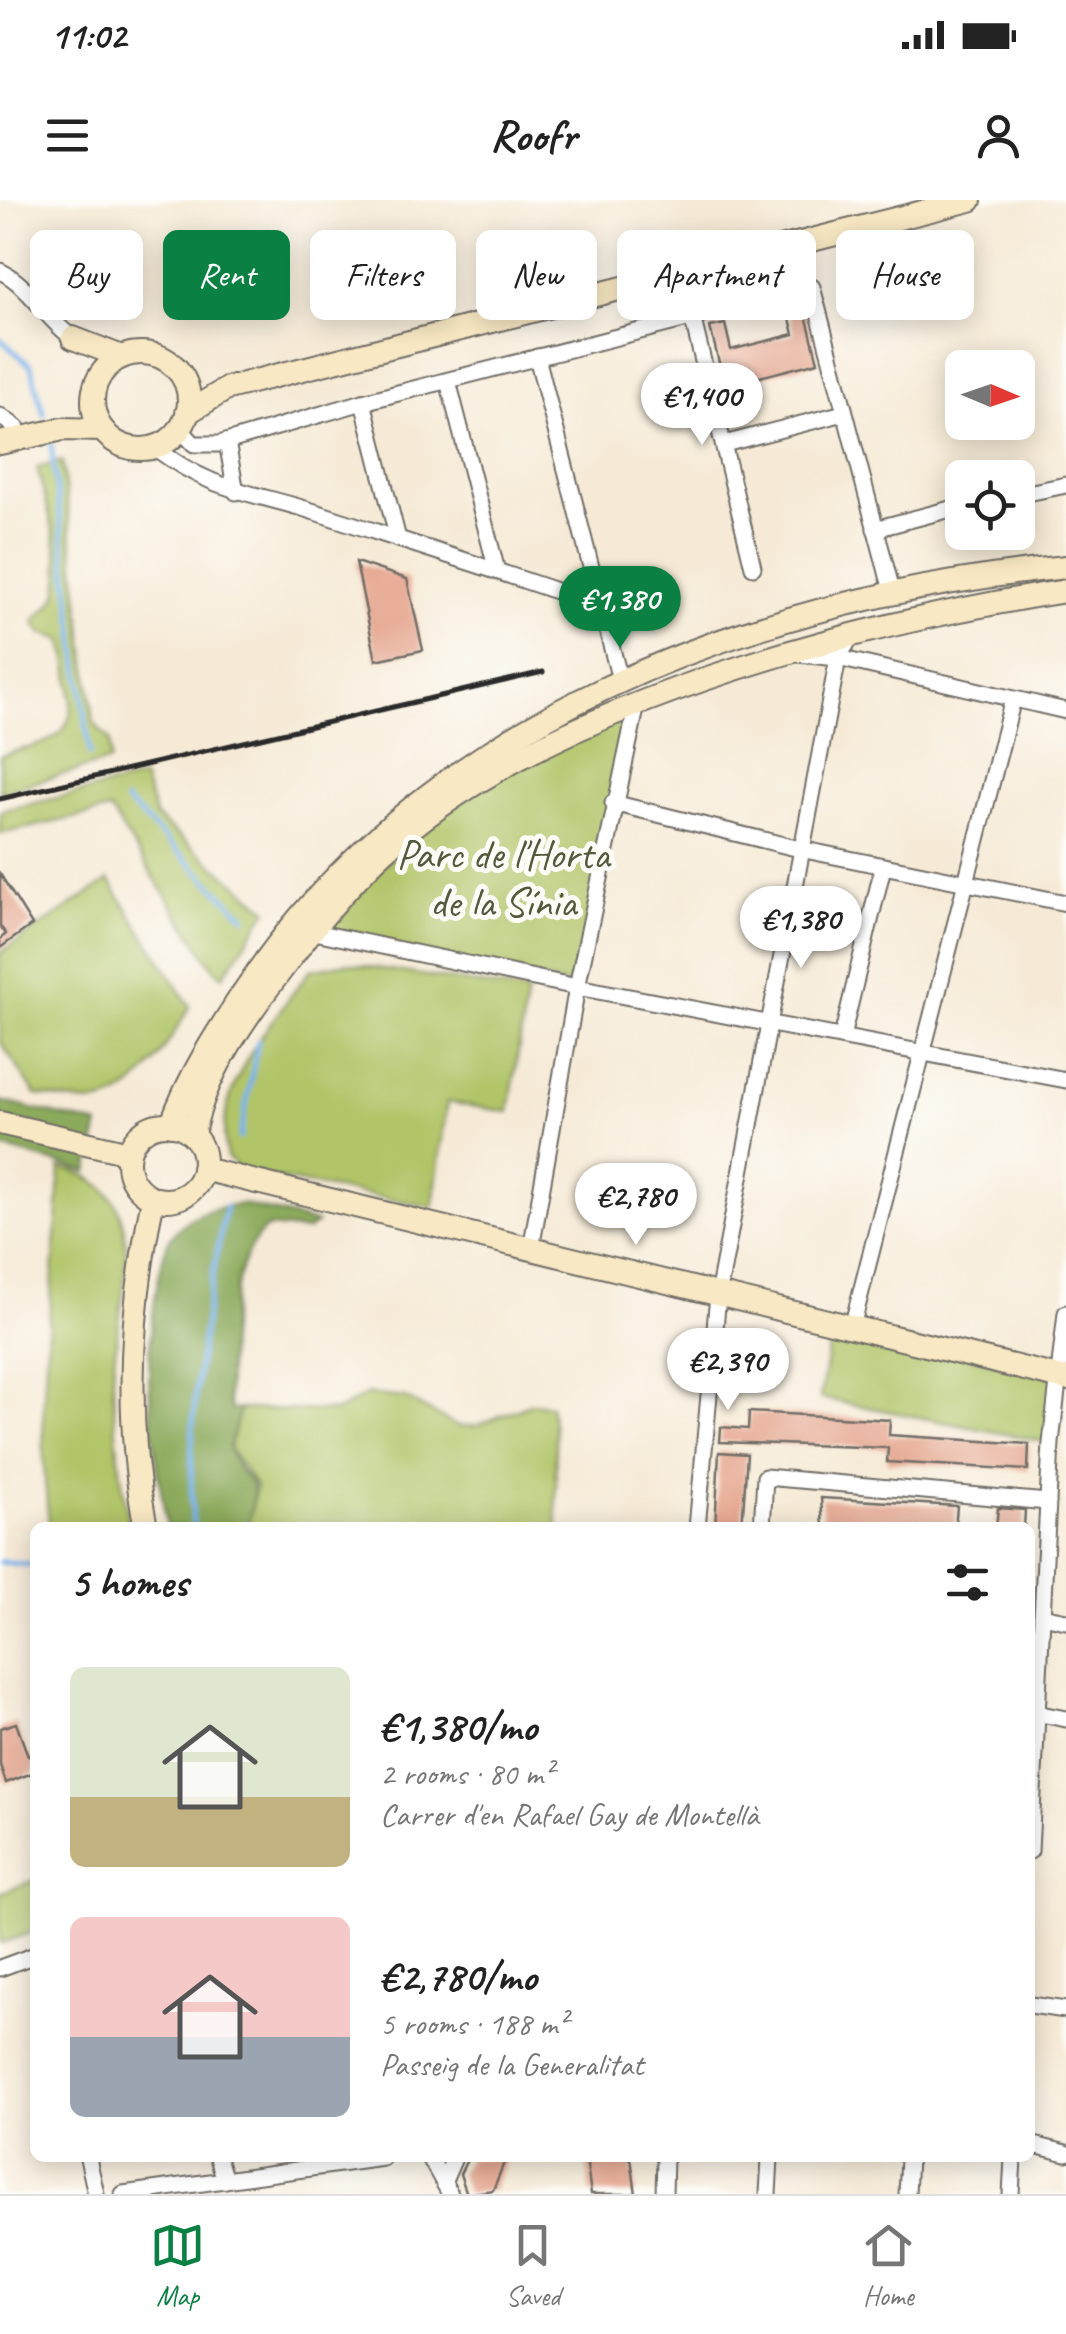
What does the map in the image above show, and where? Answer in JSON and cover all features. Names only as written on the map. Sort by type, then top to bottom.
[{"type":"street","points":[[73,338],[96,386],[94,414],[102,430],[129,448],[154,447],[228,388],[970,200]]},
{"type":"street","points":[[0,271],[36,299],[50,322],[73,338],[122,357],[144,353],[159,356],[182,376],[228,388]]},
{"type":"street","points":[[816,303],[892,590]]},
{"type":"street","points":[[182,376],[188,394],[184,421],[194,444],[226,442],[363,402],[693,320],[753,566]]},
{"type":"street","points":[[63,429],[122,357]]},
{"type":"street","points":[[537,358],[620,680]]},
{"type":"street","points":[[448,381],[497,571]]},
{"type":"street","points":[[363,402],[398,539]]},
{"type":"street","points":[[724,444],[844,413]]},
{"type":"street","points":[[2,416],[17,428],[9,441]]},
{"type":"street","points":[[9,441],[63,429],[102,430]]},
{"type":"street","points":[[226,442],[236,492]]},
{"type":"street","points":[[154,447],[190,475],[236,492],[398,539],[588,604],[606,626]]},
{"type":"street","points":[[1035,490],[1066,484]]},
{"type":"street","points":[[875,530],[945,511]]},
{"type":"street","points":[[171,1124],[195,1065],[276,943],[355,859],[473,763],[518,732],[620,680],[733,635],[892,590],[959,578],[1066,567]]},
{"type":"street","points":[[193,1135],[199,1102],[256,1003],[310,931],[381,854],[478,782],[637,704],[789,654],[852,635],[1066,591]]},
{"type":"street","points":[[698,1522],[718,1295],[838,658],[852,635]]},
{"type":"street","points":[[789,654],[838,658],[1066,711]]},
{"type":"street","points":[[852,1328],[1012,699]]},
{"type":"street","points":[[531,1249],[577,987],[637,704]]},
{"type":"street","points":[[613,803],[800,850],[1066,903]]},
{"type":"street","points":[[842,1037],[883,867]]},
{"type":"street","points":[[310,931],[577,987],[1066,1080]]},
{"type":"street","points":[[0,1123],[129,1153]]},
{"type":"street","points":[[171,1124],[193,1135],[204,1157],[203,1170],[190,1192],[166,1201],[153,1198],[136,1185],[129,1153],[140,1134],[171,1124]]},
{"type":"street","points":[[203,1170],[1061,1378]]},
{"type":"street","points":[[145,1522],[132,1435],[132,1347],[137,1288],[153,1198]]},
{"type":"street","points":[[1035,1691],[1066,1313]]},
{"type":"street","points":[[762,1522],[765,1477],[1048,1502]]},
{"type":"street","points":[[1042,1616],[1066,1621]]},
{"type":"street","points":[[1035,1713],[1066,1719]]},
{"type":"street","points":[[0,1968],[30,1957]]},
{"type":"street","points":[[1035,2006],[1066,2010]]},
{"type":"street","points":[[1035,2145],[1066,2153]]},
{"type":"street","points":[[89,2162],[96,2194]]},
{"type":"street","points":[[219,2162],[225,2180]]},
{"type":"street","points":[[126,2194],[354,2162]]},
{"type":"street","points":[[432,2162],[447,2188]]},
{"type":"street","points":[[447,2188],[453,2162]]},
{"type":"street","points":[[664,2194],[665,2162]]},
{"type":"street","points":[[768,2194],[770,2162]]},
{"type":"street","points":[[907,2194],[909,2162]]},
{"type":"street","points":[[1011,2194],[1013,2162]]},
{"type":"green space","points":[[62,461],[94,723],[110,741],[110,761],[0,792],[0,756],[55,737],[69,719],[70,679],[61,639],[41,633],[34,622],[55,599],[59,588],[54,535],[37,468]]},
{"type":"green space","name":"Parc de l'Horta de la Sínia","points":[[637,704],[577,987],[310,931],[478,781]]},
{"type":"green space","points":[[143,778],[156,817],[268,910],[223,976],[214,969],[110,810],[0,834],[0,811]]},
{"type":"green space","points":[[109,880],[190,1006],[153,1064],[115,1097],[85,1102],[36,1095],[0,1041],[0,953]]},
{"type":"green space","points":[[346,963],[527,992],[509,1112],[447,1102],[433,1207],[247,1173],[227,1158],[227,1107],[248,1058],[310,970]]},
{"type":"green space","points":[[0,1101],[99,1125],[88,1172],[0,1147]]},
{"type":"green space","points":[[60,1168],[93,1179],[113,1199],[123,1225],[124,1288],[113,1383],[128,1522],[49,1522],[44,1393]]},
{"type":"green space","points":[[243,1204],[317,1223],[307,1231],[268,1227],[255,1241],[238,1282],[230,1333],[228,1400],[231,1410],[240,1409],[229,1448],[253,1488],[248,1522],[166,1522],[150,1402],[153,1309],[171,1238],[189,1220],[214,1209]]},
{"type":"green space","points":[[833,1323],[1056,1377],[1051,1443],[820,1398]]},
{"type":"green space","points":[[368,1394],[405,1398],[457,1426],[476,1426],[532,1403],[550,1405],[555,1434],[557,1522],[248,1522],[256,1487],[229,1448],[240,1409],[337,1411]]},
{"type":"green space","points":[[30,1882],[30,1933],[0,1944],[0,1893]]},
{"type":"building","points":[[790,320],[807,320],[818,362],[725,386],[710,327],[725,324],[731,350],[794,334]]},
{"type":"building","points":[[356,562],[407,579],[423,650],[376,660]]},
{"type":"building","points":[[0,874],[32,925],[0,948],[0,939],[6,934],[0,926]]},
{"type":"building","points":[[749,1412],[890,1420],[889,1435],[1029,1444],[1028,1470],[887,1462],[888,1448],[720,1442],[721,1427],[748,1429]]},
{"type":"building","points":[[719,1452],[747,1454],[742,1522],[715,1522]]},
{"type":"building","points":[[821,1498],[957,1506],[956,1522],[823,1522]]},
{"type":"building","points":[[998,1508],[1025,1510],[1024,1522],[997,1522]]},
{"type":"building","points":[[16,1723],[30,1755],[30,1774],[6,1783],[0,1765],[0,1728]]},
{"type":"building","points":[[466,2162],[504,2162],[493,2190],[467,2194],[460,2174]]},
{"type":"building","points":[[587,2162],[632,2162],[636,2194],[591,2194]]},
{"type":"waterway","points":[[0,339],[31,366],[44,415]]},
{"type":"waterway","points":[[51,445],[90,754]]},
{"type":"waterway","points":[[126,801],[245,917]]},
{"type":"waterway","points":[[240,1138],[258,1041]]},
{"type":"waterway","points":[[193,1522],[194,1406],[226,1206]]},
{"type":"waterway","points":[[0,1562],[30,1565]]},
{"type":"railway","points":[[0,799],[543,672]]}]
